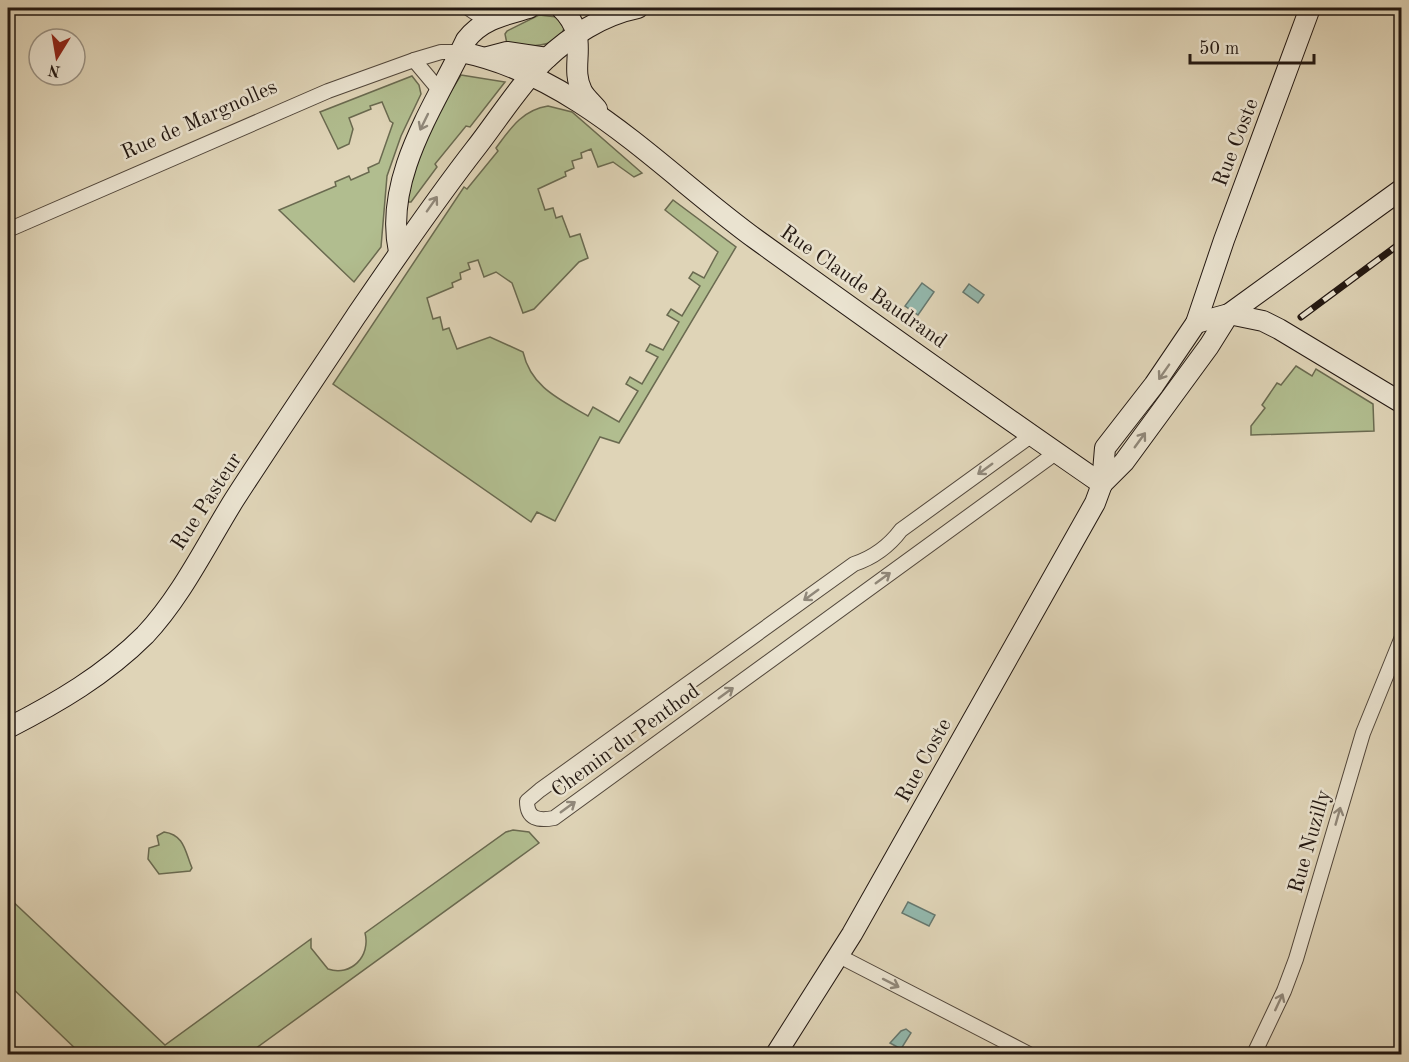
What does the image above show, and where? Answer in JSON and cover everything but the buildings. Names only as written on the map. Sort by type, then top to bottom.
[{"type":"street","points":[[468,8],[488,21]]},
{"type":"street","points":[[399,252],[396,240],[405,168],[440,91],[475,28],[488,21],[529,8]]},
{"type":"street","points":[[561,8],[568,14],[577,35]]},
{"type":"street","points":[[529,76],[547,58],[601,20],[638,8]]},
{"type":"street","name":"Rue Coste","points":[[776,1054],[839,956],[1088,516],[1102,484],[1106,448],[1154,385],[1196,323],[1224,240],[1310,8]]},
{"type":"street","name":"Rue Claude Baudrand","points":[[577,35],[581,91],[605,118],[755,238],[1102,484]]},
{"type":"street","name":"Rue de Margnolles","points":[[8,230],[283,109],[441,52],[461,52],[488,57],[529,76]]},
{"type":"street","name":"Rue de Margnolles","points":[[488,57],[507,52],[547,58]]},
{"type":"street","points":[[414,60],[440,91]]},
{"type":"street","name":"Rue Claude Baudrand","points":[[529,76],[605,118]]},
{"type":"street","name":"Rue Pasteur","points":[[8,728],[44,710],[82,686],[123,655],[156,622],[399,252],[529,76]]},
{"type":"street","points":[[1196,323],[1229,314],[1401,189]]},
{"type":"street","points":[[1207,294],[1229,314],[1263,321],[1279,329],[1401,403]]},
{"type":"street","name":"Rue Coste","points":[[1102,484],[1124,462],[1209,346],[1229,314]]},
{"type":"street","name":"Chemin du Penthod","points":[[1032,435],[901,530],[891,542],[866,560],[854,564],[540,790],[527,801],[527,811],[532,817],[542,820],[554,818],[1057,452]]},
{"type":"street","name":"Rue Nuzilly","points":[[1254,1054],[1284,991],[1296,959],[1360,740],[1401,637]]},
{"type":"street","points":[[839,956],[1029,1054]]},
{"type":"green space","points":[[539,15],[557,17],[564,28],[561,35],[555,40],[540,45],[507,44],[505,34],[507,31]]},
{"type":"green space","points":[[461,75],[505,82],[470,127],[466,126],[435,164],[437,167],[411,202],[407,202],[412,173],[426,137]]},
{"type":"green space","points":[[412,76],[419,85],[421,94],[401,136],[387,176],[381,247],[354,282],[279,210],[336,186],[335,182],[349,176],[351,180],[369,172],[368,168],[379,163],[393,123],[382,102],[349,118],[353,129],[349,144],[338,149],[320,112]]},
{"type":"green space","points":[[548,106],[572,112],[642,173],[634,177],[613,162],[598,167],[591,149],[581,153],[582,158],[572,161],[574,168],[565,172],[566,176],[538,189],[545,210],[553,208],[556,218],[562,216],[570,237],[580,234],[588,258],[579,262],[534,309],[523,313],[512,283],[496,272],[484,277],[478,260],[468,263],[470,269],[460,273],[461,279],[452,283],[453,287],[427,298],[433,319],[440,317],[443,330],[449,328],[457,349],[490,337],[523,352],[532,374],[557,398],[588,416],[593,407],[619,422],[638,391],[626,384],[630,377],[642,384],[658,357],[646,351],[650,344],[663,350],[679,322],[667,315],[671,309],[682,316],[700,286],[689,278],[693,272],[704,278],[718,252],[665,210],[673,200],[736,247],[619,443],[600,437],[555,521],[537,512],[531,522],[333,384],[464,187],[467,189],[498,151],[496,148],[518,121],[539,108]]},
{"type":"green space","points":[[1296,366],[1312,376],[1316,369],[1373,404],[1374,431],[1251,435],[1251,426],[1265,408],[1262,405],[1277,383],[1281,385]]},
{"type":"green space","points":[[513,830],[529,832],[539,843],[248,1054],[81,1054],[8,984],[8,897],[165,1045],[311,939],[311,948],[328,969],[336,971],[351,967],[362,957],[366,941],[365,933],[506,832]]},
{"type":"green space","points":[[164,832],[180,840],[192,868],[190,871],[159,874],[148,859],[149,848],[159,845],[157,836]]},
{"type":"water","points":[[922,283],[934,292],[918,315],[905,306]]},
{"type":"water","points":[[969,284],[984,295],[978,303],[963,292]]},
{"type":"water","points":[[908,902],[935,915],[929,926],[902,913]]},
{"type":"water","points":[[906,1029],[911,1033],[901,1049],[890,1043],[901,1031]]},
{"type":"railway","points":[[1301,317],[1402,242]]}]
